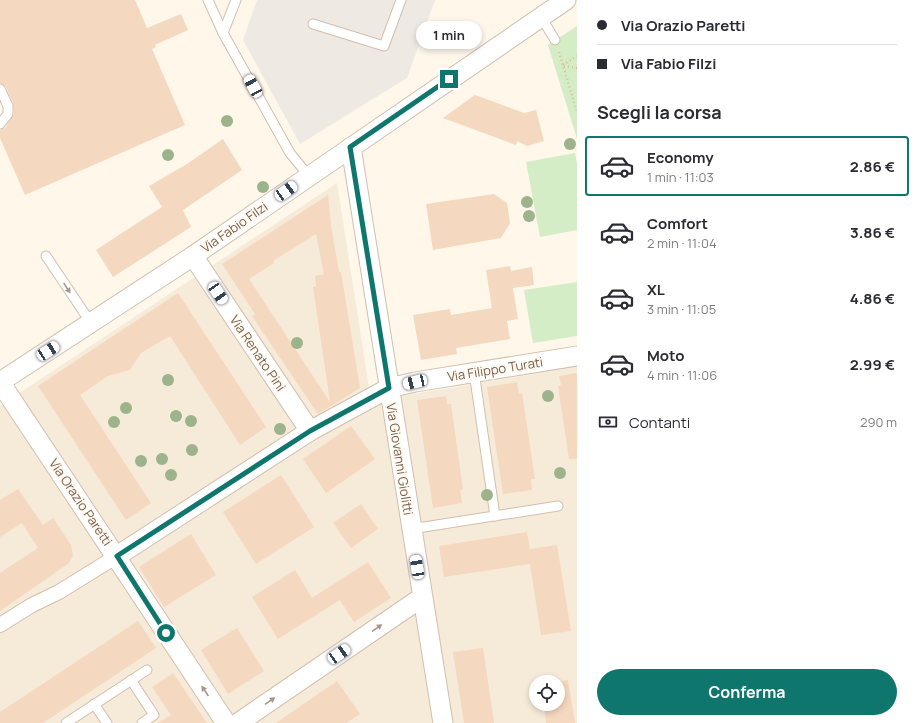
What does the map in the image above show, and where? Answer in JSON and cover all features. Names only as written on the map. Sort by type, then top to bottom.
[{"type":"street","name":"Via Fabio Filzi","points":[[0,382],[193,256],[308,175],[566,0]]},
{"type":"street","name":"Via Giovanni Giolitti","points":[[350,147],[421,598],[443,723]]},
{"type":"street","name":"Via Renato Pini","points":[[193,256],[310,431]]},
{"type":"street","name":"Via Filippo Turati","points":[[117,556],[310,431],[389,388],[415,382],[577,356]]},
{"type":"street","name":"Via Orazio Paretti","points":[[0,382],[117,556],[226,723]]},
{"type":"street","points":[[0,625],[32,605],[59,592],[117,556]]},
{"type":"street","points":[[238,723],[421,598]]},
{"type":"lane","points":[[208,0],[223,33],[290,153],[308,175]]},
{"type":"lane","points":[[223,33],[236,0]]},
{"type":"lane","points":[[313,24],[384,46],[401,0]]},
{"type":"lane","points":[[540,17],[555,40]]},
{"type":"lane","points":[[0,89],[8,106],[8,114],[0,124]]},
{"type":"lane","points":[[46,256],[91,323]]},
{"type":"lane","points":[[474,372],[495,516]]},
{"type":"lane","points":[[411,529],[558,506]]},
{"type":"lane","points":[[66,723],[146,670]]},
{"type":"lane","points":[[131,680],[154,715],[142,723]]},
{"type":"lane","points":[[94,704],[107,723]]},
{"type":"path","points":[[555,40],[577,112]]},
{"type":"path","points":[[563,66],[577,56]]},
{"type":"path","points":[[563,66],[577,68]]},
{"type":"shaded area","points":[[257,0],[435,0],[407,78],[300,144],[243,40]]},
{"type":"shaded area","points":[[337,183],[371,401],[577,367],[577,723],[0,723],[0,406]]},
{"type":"green space","points":[[577,26],[577,139],[548,45]]},
{"type":"green space","points":[[575,153],[577,164],[577,230],[540,237],[526,162]]},
{"type":"green space","points":[[577,282],[577,336],[533,343],[524,290]]},
{"type":"building","points":[[0,0],[135,0],[147,28],[181,14],[188,30],[155,45],[156,47],[152,49],[185,125],[25,195],[0,138],[0,130],[5,128],[14,114],[13,103],[5,86],[0,83]]},
{"type":"building","points":[[475,95],[524,113],[536,110],[544,141],[527,146],[517,141],[516,145],[443,118]]},
{"type":"building","points":[[223,139],[242,170],[183,210],[191,227],[113,277],[96,250],[162,207],[149,186],[187,164]]},
{"type":"building","points":[[494,194],[507,203],[510,223],[501,238],[433,250],[426,204]]},
{"type":"building","points":[[328,195],[331,225],[339,272],[341,272],[360,388],[318,414],[252,316],[255,314],[222,264]],"holes":[[[316,234],[324,274],[315,276],[316,287],[313,287],[330,402],[249,279],[274,263],[273,261]]]},
{"type":"building","points":[[510,266],[511,271],[532,267],[534,285],[513,288],[518,319],[507,321],[510,339],[456,348],[457,354],[421,360],[413,315],[450,309],[451,315],[492,308],[486,270]]},
{"type":"building","points":[[178,293],[266,427],[240,445],[170,336],[141,353],[130,370],[108,376],[80,395],[151,503],[126,520],[38,386]]},
{"type":"building","points":[[577,373],[577,459],[569,459],[558,386],[561,385],[559,376]]},
{"type":"building","points":[[517,382],[519,394],[522,393],[535,479],[531,479],[532,490],[503,494],[487,387]]},
{"type":"building","points":[[446,396],[447,404],[451,404],[463,490],[460,490],[462,503],[433,508],[417,400]]},
{"type":"building","points":[[351,426],[375,459],[326,493],[303,459]]},
{"type":"building","points":[[281,475],[314,527],[256,564],[223,512]]},
{"type":"building","points":[[18,489],[43,525],[53,518],[71,545],[73,556],[69,563],[0,611],[0,573],[38,548],[22,523],[0,537],[0,500]]},
{"type":"building","points":[[361,504],[378,529],[351,548],[333,523]]},
{"type":"building","points":[[527,532],[530,549],[557,545],[571,631],[541,635],[530,564],[444,577],[439,546]]},
{"type":"building","points":[[191,534],[216,575],[164,607],[139,567]]},
{"type":"building","points":[[368,562],[391,598],[354,622],[340,600],[278,639],[252,597],[295,570],[312,598]]},
{"type":"building","points":[[138,621],[156,648],[43,723],[0,723],[0,712]]},
{"type":"building","points":[[237,628],[264,671],[228,694],[201,650]]},
{"type":"building","points":[[483,648],[494,723],[464,723],[453,652]]},
{"type":"building","points":[[173,673],[207,723],[158,723],[171,715],[152,687]]},
{"type":"building","points":[[565,680],[568,680],[575,723],[546,723],[545,711],[565,711]]},
{"type":"building","points":[[337,681],[360,714],[346,723],[276,723]]},
{"type":"route","points":[[166,633],[117,556],[310,431],[389,388],[350,147],[449,79]]}]
